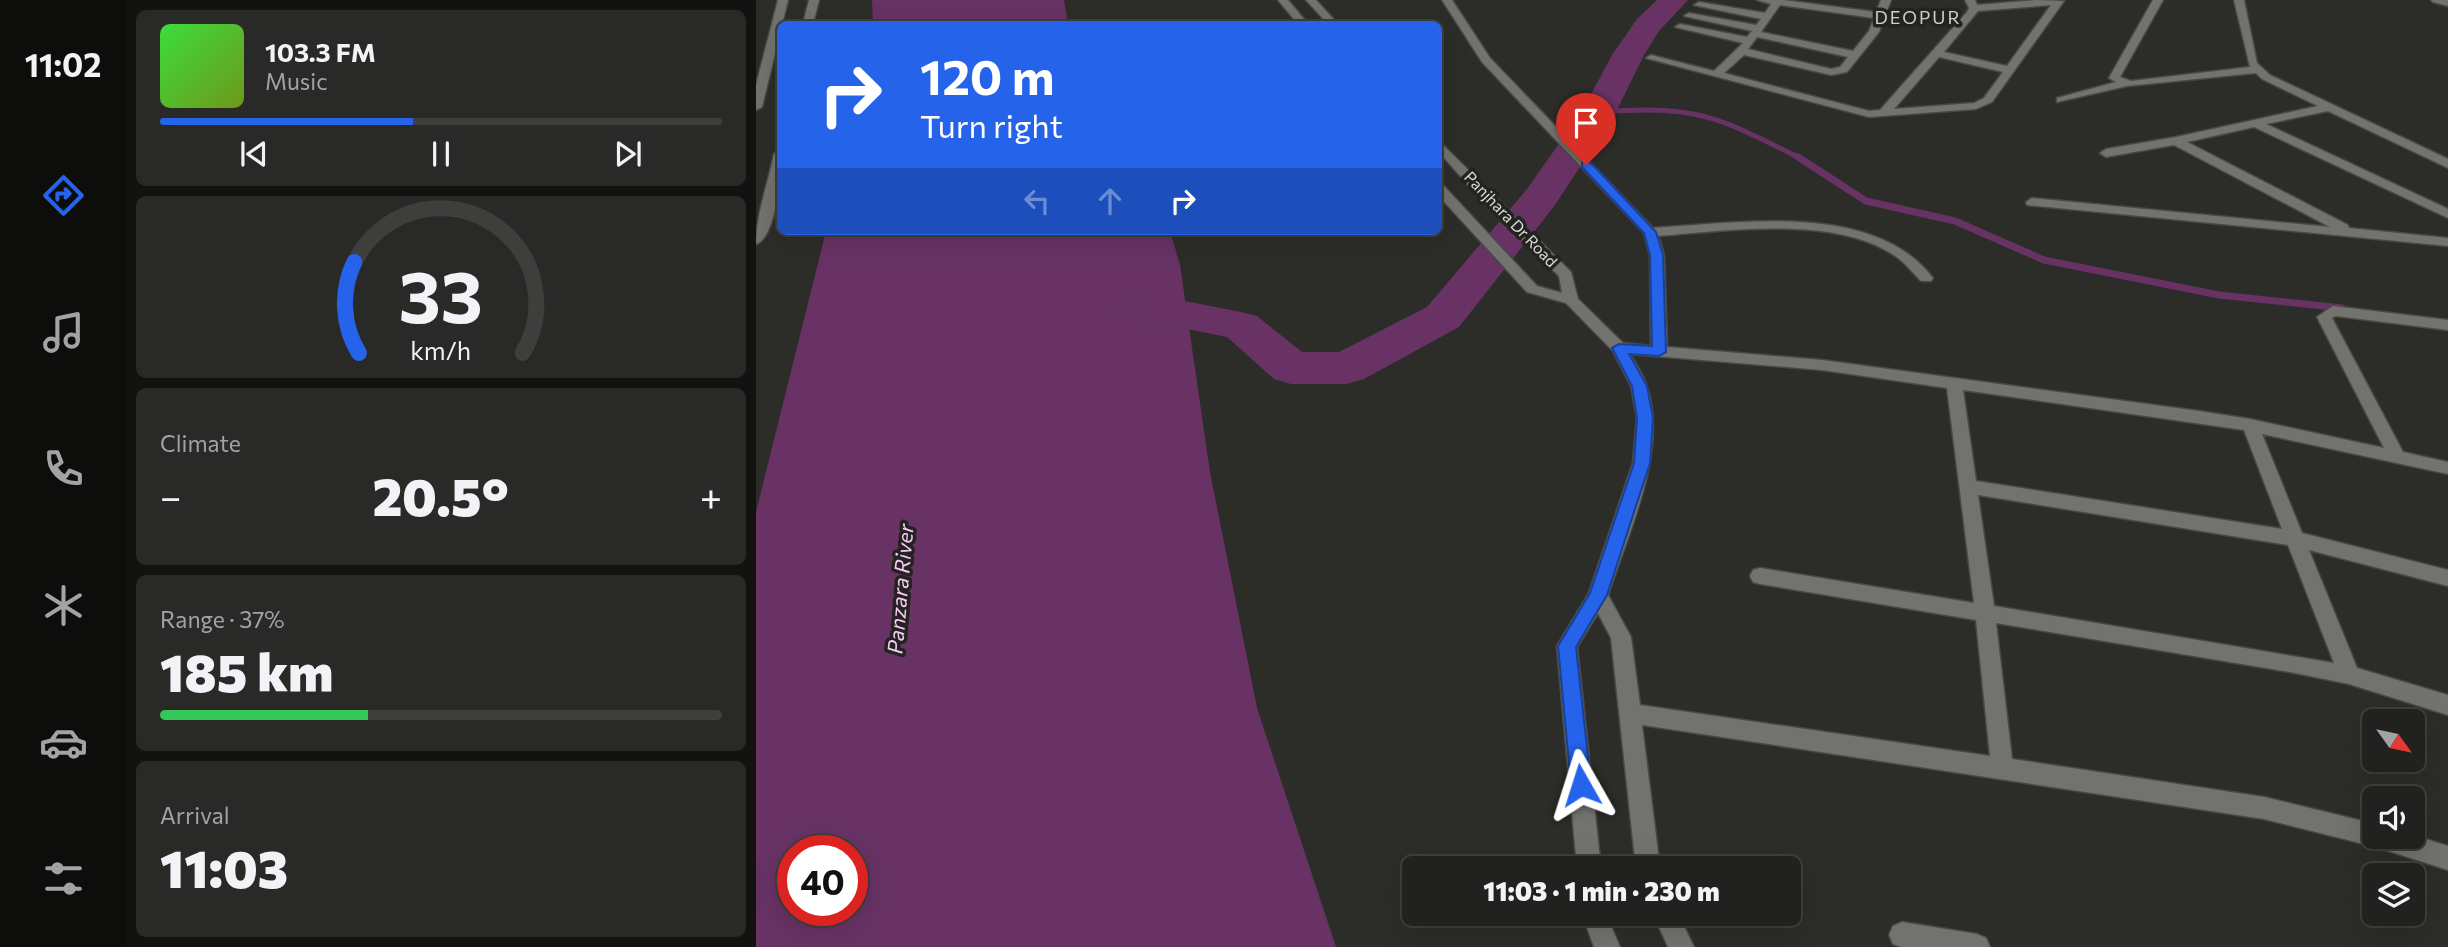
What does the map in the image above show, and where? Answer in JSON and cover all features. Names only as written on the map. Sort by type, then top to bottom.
[{"type":"street","points":[[778,21],[783,0]]},
{"type":"street","points":[[809,21],[814,0]]},
{"type":"street","points":[[1283,0],[1300,21]]},
{"type":"street","points":[[1311,0],[1330,21]]},
{"type":"street","points":[[1447,0],[1486,60],[1650,232],[1657,255],[1659,352]]},
{"type":"street","points":[[1762,0],[1881,16]]},
{"type":"street","points":[[1742,51],[1831,72],[1843,70],[1874,32],[1886,0]]},
{"type":"street","points":[[1882,115],[1936,53],[1972,4],[2059,0]]},
{"type":"street","points":[[1651,58],[1860,113],[1882,115],[1983,105],[2059,0]]},
{"type":"street","points":[[2123,84],[2114,78],[2158,0]]},
{"type":"street","points":[[2239,0],[2252,64],[2256,70],[2448,164]]},
{"type":"street","points":[[2437,0],[2448,3]]},
{"type":"street","points":[[1716,75],[1742,51],[1778,2]]},
{"type":"street","points":[[1699,5],[1769,17]]},
{"type":"street","points":[[1689,16],[1755,35],[1856,55]]},
{"type":"street","points":[[756,107],[777,24]]},
{"type":"street","points":[[1680,27],[1755,35]]},
{"type":"street","points":[[1936,53],[2009,70]]},
{"type":"street","points":[[2061,100],[2123,84],[2256,70]]},
{"type":"street","points":[[1821,80],[1831,72]]},
{"type":"street","points":[[1802,97],[1812,89]]},
{"type":"street","points":[[2106,153],[2176,141],[2329,107]]},
{"type":"street","points":[[2256,124],[2448,214]]},
{"type":"street","points":[[2176,141],[2352,233]]},
{"type":"street","name":"Panjhara Dr Road","points":[[1442,148],[1490,202],[1566,275],[1571,300]]},
{"type":"street","points":[[756,240],[769,205],[777,168]]},
{"type":"street","name":"Panjhara Dr Road","points":[[1442,192],[1532,289],[1571,300],[1619,348],[1639,386],[1645,418],[1642,463],[1598,595],[1567,646],[1588,856]]},
{"type":"street","points":[[2032,202],[2448,242]]},
{"type":"street","points":[[1650,232],[1785,227],[1857,234],[1900,253],[1918,267],[1926,278]]},
{"type":"street","points":[[2398,457],[2324,317],[2333,311],[2448,325]]},
{"type":"street","points":[[1619,348],[1822,365],[2250,425],[2448,468]]},
{"type":"street","points":[[1954,383],[1985,612],[2002,768]]},
{"type":"street","points":[[2250,425],[2348,675]]},
{"type":"street","points":[[1969,487],[2296,539],[2448,578]]},
{"type":"street","points":[[1760,576],[2183,644],[2348,675],[2448,705]]},
{"type":"street","points":[[1598,595],[1621,637],[1647,856]]},
{"type":"street","points":[[1629,713],[2264,808],[2362,832]]},
{"type":"street","points":[[2419,849],[2448,858]]},
{"type":"street","points":[[1599,926],[1607,947]]},
{"type":"street","points":[[1671,926],[1681,947]]},
{"type":"street","points":[[1902,935],[1977,947]]},
{"type":"water","points":[[872,0],[1064,0],[1068,21],[873,21]]},
{"type":"water","name":"Panzara River","points":[[825,235],[1171,235],[1180,265],[1210,472],[1257,708],[1336,947],[756,947],[756,512]]},
{"type":"waterway","points":[[1118,302],[1241,326],[1291,368],[1347,368],[1443,317],[1541,197],[1599,112],[1628,55],[1648,25],[1674,0]]},
{"type":"waterway","points":[[1599,112],[1648,110],[1681,112],[1712,118],[1799,157]]},
{"type":"waterway","points":[[1799,157],[1866,201],[1955,221],[2044,260],[2219,295],[2342,308]]},
{"type":"district","name":"DEOPUR","points":[[1918,18]]},
{"type":"route","points":[[1581,785],[1567,646],[1598,595],[1642,463],[1645,418],[1639,386],[1619,348],[1659,352],[1657,255],[1650,232],[1586,165]]}]
